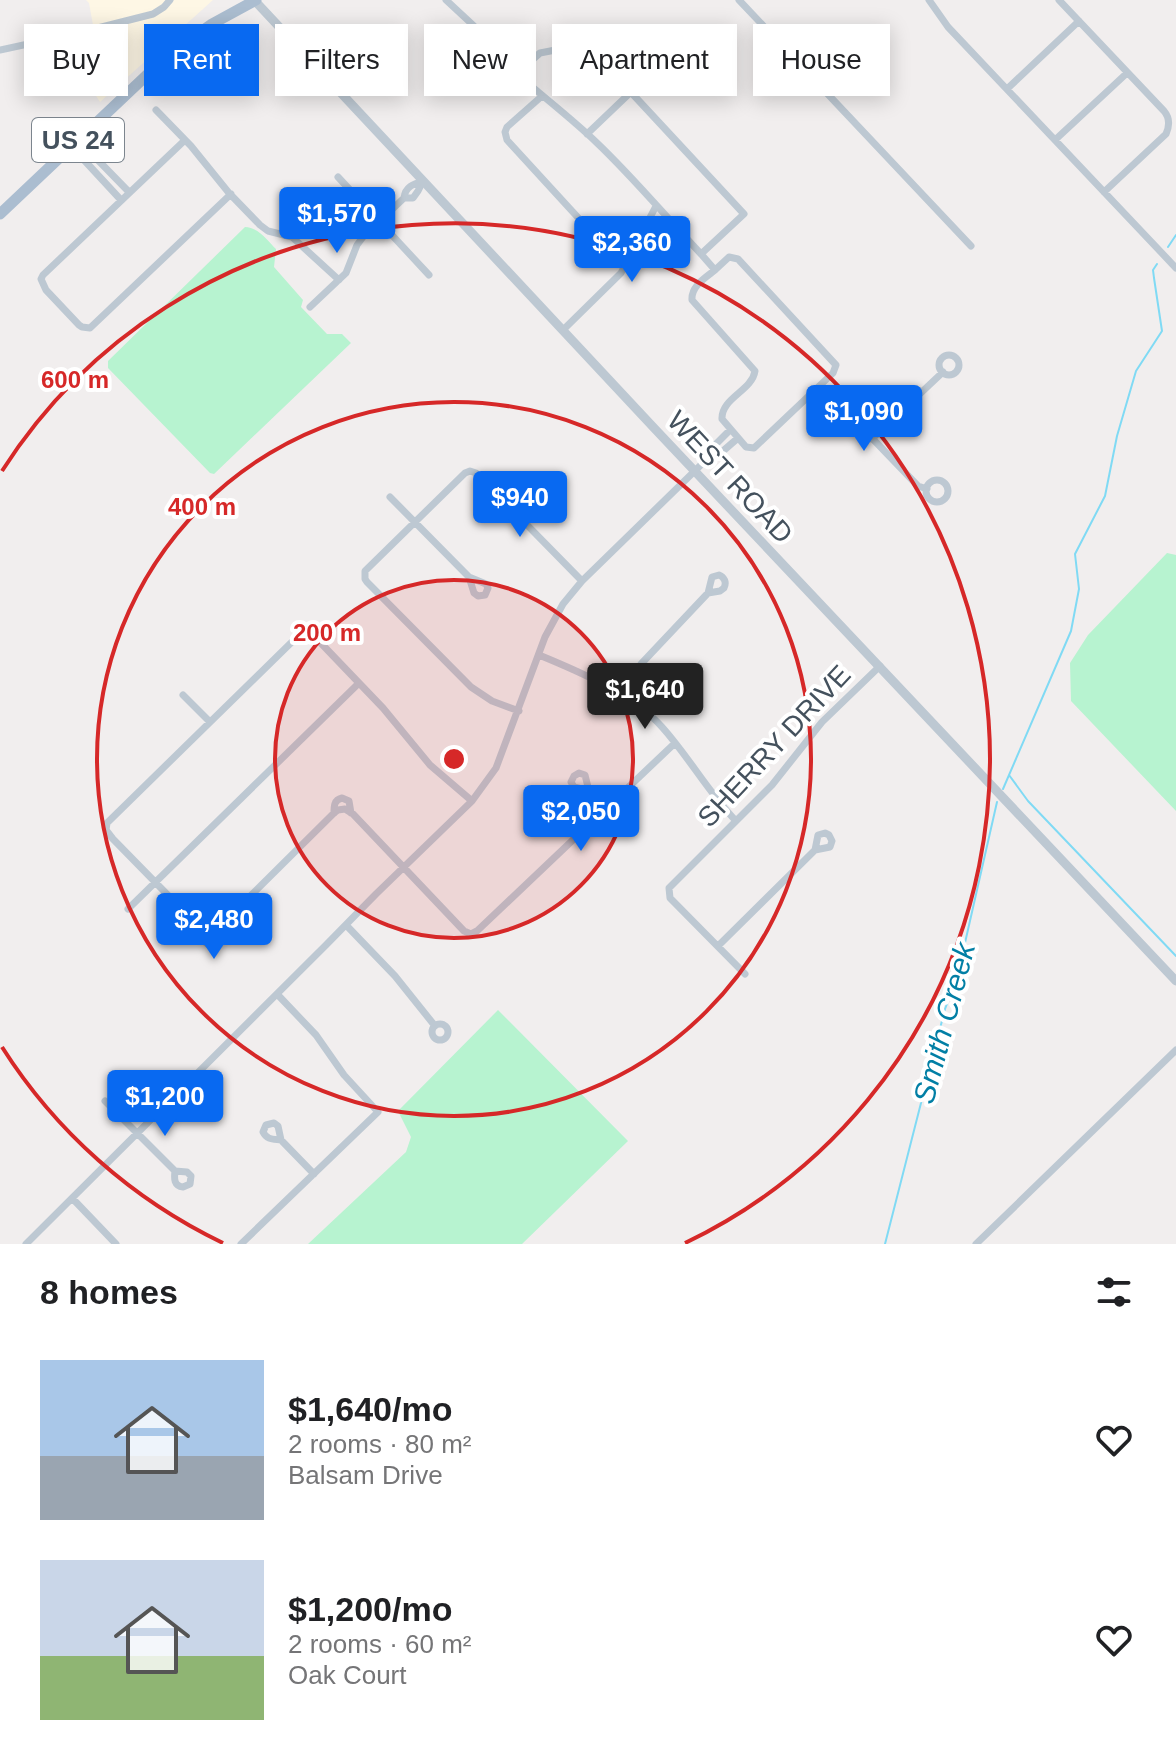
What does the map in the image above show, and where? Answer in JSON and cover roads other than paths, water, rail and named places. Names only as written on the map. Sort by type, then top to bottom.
[{"type":"main road","name":"US 24","points":[[0,214],[153,67],[212,24],[256,0]]},
{"type":"street","points":[[0,50],[153,14],[170,0]]},
{"type":"street","name":"WEST ROAD","points":[[256,0],[1176,981]]},
{"type":"street","points":[[446,0],[472,24]]},
{"type":"street","points":[[739,0],[971,246]]},
{"type":"street","points":[[929,0],[948,27],[1176,268]]},
{"type":"street","points":[[1059,0],[1167,115],[1169,122],[1166,134],[1104,192]]},
{"type":"street","points":[[1007,89],[1079,21]]},
{"type":"street","points":[[1055,140],[1127,73]]},
{"type":"street","points":[[536,91],[587,134],[715,270]]},
{"type":"street","points":[[542,96],[507,127],[507,140],[616,259],[626,264]]},
{"type":"street","points":[[587,134],[627,96]]},
{"type":"street","points":[[637,96],[744,214],[701,254]]},
{"type":"street","points":[[156,110],[260,225],[268,231],[292,237],[339,280]]},
{"type":"street","points":[[185,140],[43,275],[41,279],[46,290],[79,325],[85,328],[92,326],[231,194]]},
{"type":"street","points":[[74,144],[91,153],[129,192]]},
{"type":"street","points":[[74,144],[84,160],[121,200]]},
{"type":"street","points":[[338,177],[429,275]]},
{"type":"street","points":[[310,307],[346,273],[360,240],[404,198],[413,198],[423,181]]},
{"type":"street","points":[[563,330],[616,279],[656,206]]},
{"type":"street","points":[[729,257],[738,259],[836,365],[821,385],[752,448],[746,447],[730,430],[722,419],[722,411],[752,381],[756,373],[754,368],[692,300],[692,291],[715,270],[729,257]]},
{"type":"street","points":[[872,439],[943,372]]},
{"type":"street","points":[[821,385],[918,486],[927,489]]},
{"type":"street","points":[[707,459],[730,430]]},
{"type":"street","points":[[26,1244],[472,801],[496,768],[556,614],[582,581],[695,470],[738,438]]},
{"type":"street","points":[[519,711],[492,701],[466,683],[367,582],[364,575],[367,568],[470,471],[476,473],[582,581]]},
{"type":"street","points":[[390,497],[469,577]]},
{"type":"street","points":[[622,695],[641,664],[708,593]]},
{"type":"street","points":[[206,932],[107,833],[107,823],[300,634],[308,632],[316,638],[388,713],[430,765],[472,801]]},
{"type":"street","points":[[539,655],[622,695],[646,711],[736,821]]},
{"type":"street","name":"SHERRY DRIVE","points":[[718,946],[670,898],[668,891],[671,885],[775,781],[822,722],[880,666]]},
{"type":"street","points":[[128,909],[359,683]]},
{"type":"street","points":[[183,695],[210,722]]},
{"type":"street","points":[[206,932],[215,931],[334,813],[347,810],[464,931],[471,934],[675,743]]},
{"type":"street","points":[[589,791],[605,808]]},
{"type":"street","points":[[745,974],[718,946],[815,850]]},
{"type":"street","points":[[206,932],[205,942],[215,945],[220,937],[221,925]]},
{"type":"street","points":[[346,925],[395,976],[435,1026]]},
{"type":"street","points":[[241,1244],[378,1112],[344,1075],[316,1035],[277,994]]},
{"type":"street","points":[[976,1244],[1176,1050]]},
{"type":"street","points":[[105,1101],[175,1171]]},
{"type":"street","points":[[281,1140],[314,1174]]},
{"type":"street","points":[[72,1198],[116,1244]]},
{"type":"waterway","name":"Smith Creek","points":[[1168,247],[1176,235]]},
{"type":"waterway","name":"Smith Creek","points":[[1003,789],[1071,631],[1079,589],[1075,554],[1105,496],[1117,436],[1136,371],[1162,331],[1153,270],[1157,264]]},
{"type":"waterway","points":[[1009,775],[1028,801],[1176,956]]},
{"type":"waterway","name":"Smith Creek","points":[[885,1244],[945,1009],[957,978],[997,802]]}]
